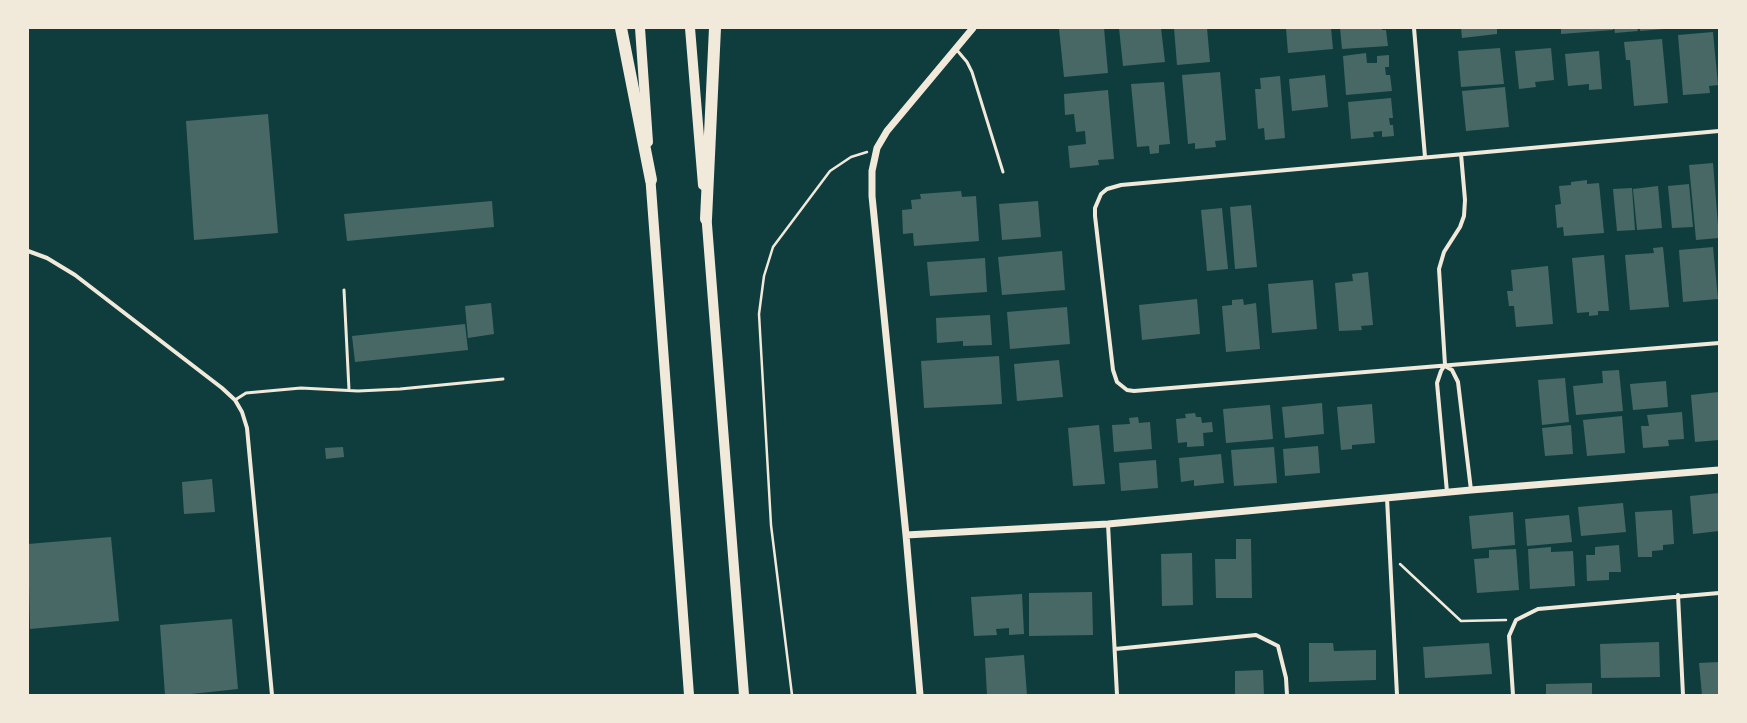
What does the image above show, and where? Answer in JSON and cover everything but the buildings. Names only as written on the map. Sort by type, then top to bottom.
[{"type":"highway","points":[[621,28],[651,180]]},
{"type":"highway","points":[[706,219],[715,28]]},
{"type":"main road","points":[[640,28],[689,695]]},
{"type":"main road","points":[[690,28],[744,695]]},
{"type":"street","points":[[920,695],[906,535],[872,196],[872,171],[876,148],[887,131],[973,28]]},
{"type":"street","points":[[1414,28],[1425,157]]},
{"type":"street","points":[[1719,131],[1120,185],[1107,189],[1101,194],[1095,208],[1094,216],[1113,370],[1117,382],[1127,390],[1134,391],[1719,343]]},
{"type":"street","points":[[1447,492],[1437,384],[1445,365],[1439,269],[1444,252],[1460,227],[1464,212],[1465,200],[1462,154]]},
{"type":"street","points":[[28,251],[47,258],[75,275],[222,388],[235,400],[242,412],[247,428],[272,695]]},
{"type":"street","points":[[1445,365],[1452,370],[1458,382],[1471,490]]},
{"type":"street","points":[[906,535],[1108,524],[1387,497],[1719,470]]},
{"type":"street","points":[[1387,497],[1397,695]]},
{"type":"street","points":[[1108,524],[1117,695]]},
{"type":"street","points":[[1513,695],[1509,636],[1516,620],[1538,609],[1678,595],[1719,593]]},
{"type":"street","points":[[1678,595],[1683,695]]},
{"type":"street","points":[[1115,649],[1256,635],[1278,646],[1286,678],[1287,695]]},
{"type":"lane","points":[[956,49],[967,62],[972,72],[1003,172]]},
{"type":"lane","points":[[344,290],[349,390]]},
{"type":"lane","points":[[235,400],[246,393],[301,388],[349,390],[400,389],[503,379]]},
{"type":"path","points":[[792,695],[771,526],[759,314],[764,276],[773,247],[830,171],[851,157],[876,148]]},
{"type":"path","points":[[1390,554],[1461,621],[1516,620]]}]
